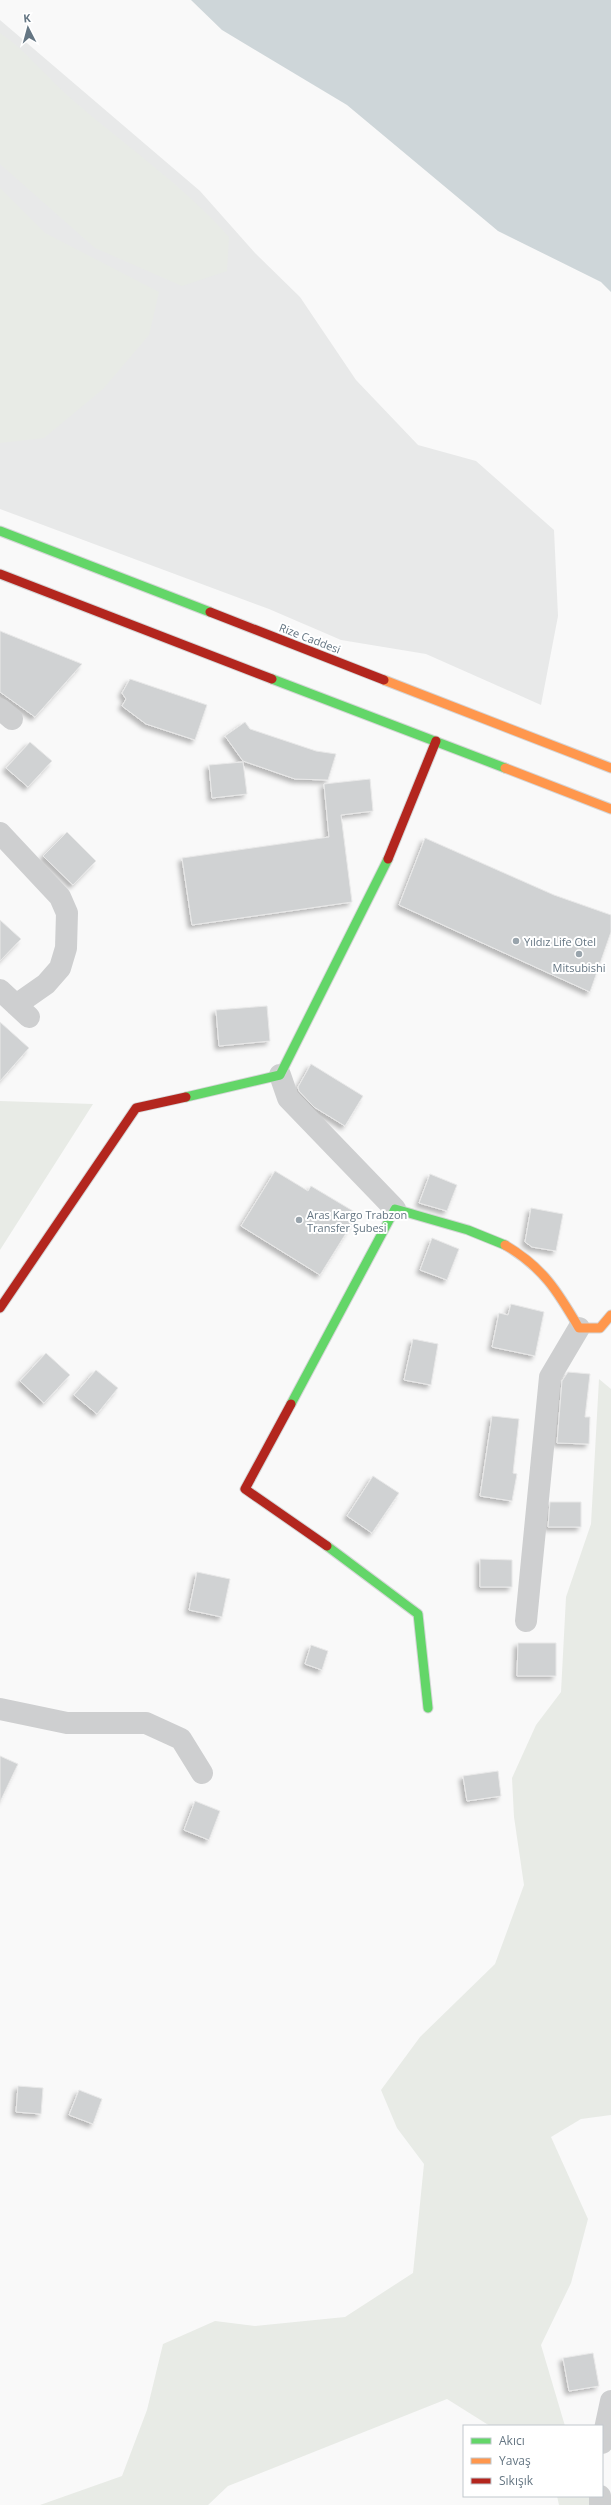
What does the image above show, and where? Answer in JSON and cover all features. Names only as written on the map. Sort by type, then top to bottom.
[{"type":"main road","name":"Rize Caddesi","points":[[0,531],[611,768]]},
{"type":"main road","points":[[0,574],[611,809]]},
{"type":"main road","points":[[0,1308],[136,1108],[280,1075],[394,848],[436,742]]},
{"type":"main road","points":[[428,1708],[418,1614],[303,1528],[245,1489],[395,1209],[504,1243],[539,1269],[558,1291],[579,1328],[600,1328],[611,1315]]},
{"type":"street","points":[[0,832],[60,897],[67,913],[66,948],[60,968],[22,1011],[0,990]]},
{"type":"street","points":[[280,1075],[288,1098],[395,1209]]},
{"type":"street","points":[[526,1621],[550,1377],[579,1328]]},
{"type":"street","points":[[0,1708],[67,1723],[146,1723],[181,1739],[202,1773]]},
{"type":"street","points":[[603,2438],[611,2401]]},
{"type":"shaded area","points":[[191,0],[611,0],[611,292],[601,282],[498,231],[347,105],[222,30]]},
{"type":"shaded area","points":[[0,20],[200,191],[255,253],[300,297],[356,380],[418,445],[476,461],[554,530],[558,616],[541,705],[426,654],[341,640],[269,609],[0,509]]},
{"type":"shaded area","points":[[0,33],[20,49],[76,103],[174,184],[212,218],[229,237],[227,271],[182,286],[95,248],[0,164]]},
{"type":"shaded area","points":[[0,188],[45,233],[159,292],[149,335],[103,389],[44,438],[0,443]]},
{"type":"shaded area","points":[[0,1101],[93,1104],[0,1250]]},
{"type":"shaded area","points":[[599,1379],[611,1389],[611,2115],[581,2119],[551,2137],[588,2219],[571,2283],[541,2345],[565,2425],[488,2425],[447,2399],[228,2486],[208,2505],[40,2505],[122,2476],[147,2410],[163,2344],[215,2321],[255,2326],[345,2317],[413,2273],[424,2164],[397,2128],[381,2090],[420,2037],[495,1964],[524,1885],[514,1817],[512,1778],[536,1725],[561,1692],[566,1597],[591,1524]]},
{"type":"shaded area","points":[[557,2497],[594,2497],[598,2505],[559,2505]]},
{"type":"building","points":[[0,631],[82,664],[35,717],[0,692]]},
{"type":"building","points":[[130,679],[207,705],[195,740],[146,724],[122,706],[126,699],[122,693]]},
{"type":"building","points":[[245,722],[250,729],[316,751],[336,754],[328,780],[295,779],[243,761],[225,736]]},
{"type":"building","points":[[30,742],[52,761],[28,787],[6,768]]},
{"type":"building","points":[[243,762],[247,794],[212,798],[209,765]]},
{"type":"building","points":[[370,779],[373,811],[341,815],[352,902],[192,925],[182,858],[329,837],[324,784]]},
{"type":"building","points":[[67,832],[96,861],[73,885],[43,856]]},
{"type":"building","name":"Yıldız Life Otel","points":[[425,838],[554,895],[611,915],[611,932],[590,992],[399,905]]},
{"type":"building","points":[[0,920],[21,939],[0,961]]},
{"type":"building","points":[[267,1006],[270,1041],[219,1046],[216,1010]]},
{"type":"building","points":[[0,1022],[29,1048],[0,1081]]},
{"type":"building","points":[[311,1064],[363,1096],[345,1126],[314,1107],[299,1091],[298,1087]]},
{"type":"building","name":"Aras Kargo Trabzon Transfer Şubesi","points":[[275,1171],[308,1191],[311,1186],[358,1214],[320,1275],[241,1226]]},
{"type":"building","points":[[430,1174],[457,1185],[447,1211],[419,1203]]},
{"type":"building","points":[[531,1208],[563,1214],[556,1251],[532,1247],[525,1242]]},
{"type":"building","points":[[432,1238],[459,1249],[447,1280],[420,1270]]},
{"type":"building","points":[[511,1304],[544,1312],[535,1356],[492,1347],[499,1313],[508,1315]]},
{"type":"building","points":[[413,1339],[438,1344],[431,1385],[404,1380]]},
{"type":"building","points":[[46,1353],[70,1375],[44,1403],[20,1381]]},
{"type":"building","points":[[96,1370],[118,1388],[97,1414],[74,1395]]},
{"type":"building","points":[[568,1372],[590,1374],[585,1417],[590,1417],[589,1444],[557,1443],[562,1381]]},
{"type":"building","points":[[492,1416],[519,1419],[513,1473],[517,1474],[512,1501],[480,1496]]},
{"type":"building","points":[[373,1476],[399,1493],[372,1533],[347,1516]]},
{"type":"building","points":[[550,1502],[581,1502],[581,1527],[548,1527]]},
{"type":"building","points":[[480,1559],[512,1560],[512,1587],[480,1587]]},
{"type":"building","points":[[197,1572],[230,1579],[222,1617],[189,1610]]},
{"type":"building","points":[[518,1643],[556,1643],[556,1676],[517,1676]]},
{"type":"building","points":[[311,1645],[328,1651],[322,1670],[305,1664]]},
{"type":"building","points":[[0,1756],[18,1764],[0,1802]]},
{"type":"building","points":[[498,1771],[501,1796],[467,1801],[463,1776]]},
{"type":"building","points":[[195,1801],[220,1811],[209,1840],[184,1830]]},
{"type":"building","points":[[18,2086],[43,2088],[41,2114],[16,2112]]},
{"type":"building","points":[[79,2090],[102,2099],[93,2124],[69,2115]]},
{"type":"building","points":[[593,2353],[599,2386],[569,2391],[563,2358]]},
{"type":"traffic: fast","points":[[0,531],[210,612]]},
{"type":"traffic: fast","points":[[272,679],[505,768]]},
{"type":"traffic: fast","points":[[186,1097],[280,1075],[388,859]]},
{"type":"traffic: fast","points":[[291,1404],[395,1209],[468,1230],[505,1245]]},
{"type":"traffic: fast","points":[[327,1546],[418,1614],[428,1708]]},
{"type":"traffic: slow","points":[[384,680],[611,768]]},
{"type":"traffic: slow","points":[[505,768],[611,809]]},
{"type":"traffic: slow","points":[[505,1245],[518,1253],[540,1271],[564,1303],[579,1328],[600,1328],[611,1315]]},
{"type":"traffic: jam","points":[[0,574],[272,679]]},
{"type":"traffic: jam","points":[[210,612],[384,680]]},
{"type":"traffic: jam","points":[[388,859],[436,741]]},
{"type":"traffic: jam","points":[[0,1308],[136,1108],[186,1097]]},
{"type":"traffic: jam","points":[[291,1404],[245,1489],[327,1546]]},
{"type":"place","name":"Yıldız Life Otel","points":[[516,941]]},
{"type":"place","name":"Mitsubishi","points":[[579,954]]},
{"type":"place","name":"Aras Kargo Trabzon Transfer Şubesi","points":[[299,1220]]}]
